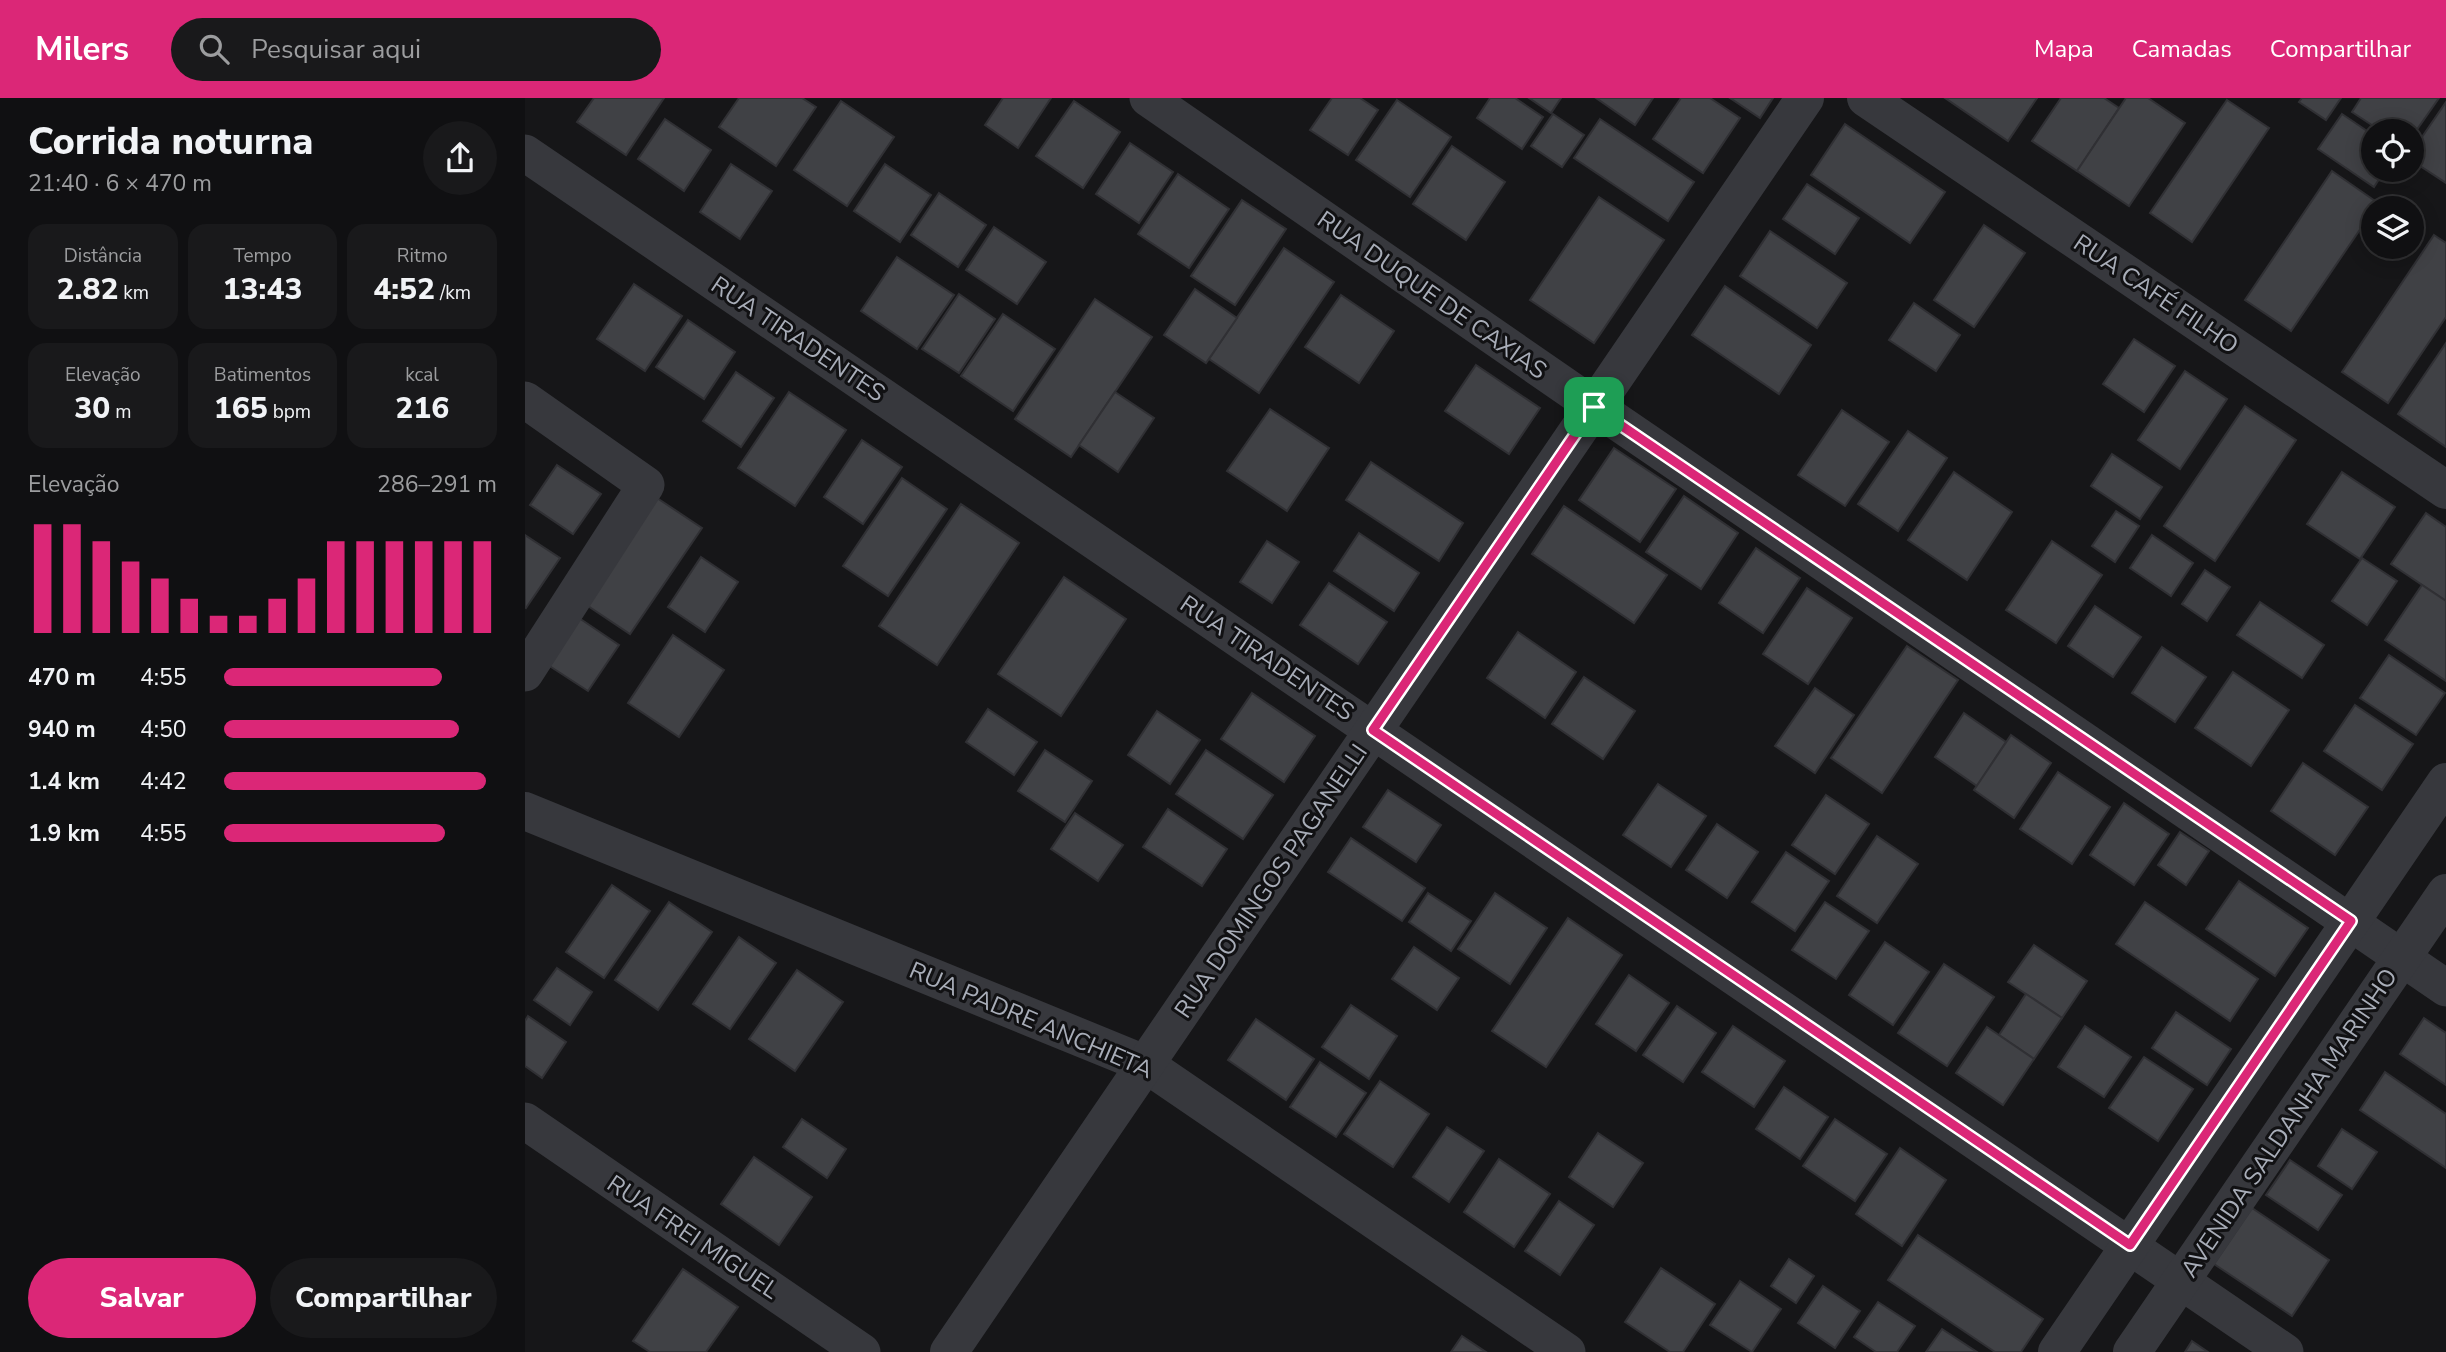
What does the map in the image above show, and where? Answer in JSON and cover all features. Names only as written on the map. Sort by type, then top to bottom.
[{"type":"street","name":"RUA DUQUE DE CAXIAS","points":[[1148,98],[1594,407],[2446,988]]},
{"type":"street","name":"RUA DOMINGOS PAGANELLI","points":[[949,1352],[1805,98]]},
{"type":"street","name":"RUA CAFÉ FILHO","points":[[1866,98],[2446,490]]},
{"type":"street","name":"RUA TIRADENTES","points":[[525,153],[2285,1352]]},
{"type":"street","points":[[525,400],[646,485],[525,673]]},
{"type":"street","points":[[2057,1352],[2446,782]]},
{"type":"street","name":"RUA PADRE ANCHIETA","points":[[525,811],[1145,1064],[1567,1352]]},
{"type":"street","name":"AVENIDA SALDANHA MARINHO","points":[[2132,1352],[2446,893]]},
{"type":"street","name":"RUA FREI MIGUEL","points":[[525,1121],[862,1352]]},
{"type":"building","points":[[594,98],[664,98],[626,155],[577,122]]},
{"type":"building","points":[[739,98],[802,98],[816,107],[776,166],[719,127]]},
{"type":"building","points":[[1003,98],[1051,98],[1018,148],[985,125]]},
{"type":"building","points":[[1332,98],[1360,98],[1378,110],[1348,155],[1310,130]]},
{"type":"building","points":[[1490,98],[1515,98],[1543,117],[1522,149],[1477,118]]},
{"type":"building","points":[[1529,98],[1561,98],[1551,113]]},
{"type":"building","points":[[1596,98],[1653,98],[1635,125]]},
{"type":"building","points":[[1681,98],[1710,98],[1740,118],[1703,173],[1653,139]]},
{"type":"building","points":[[1730,98],[1773,98],[1760,118]]},
{"type":"building","points":[[1945,98],[2037,98],[2008,141]]},
{"type":"building","points":[[2061,98],[2104,98],[2119,108],[2077,171],[2032,141]]},
{"type":"building","points":[[2126,98],[2148,98],[2185,123],[2129,206],[2077,171]]},
{"type":"building","points":[[2302,98],[2341,98],[2326,120],[2299,102]]},
{"type":"building","points":[[2361,98],[2439,98],[2424,119],[2363,119],[2352,112]]},
{"type":"building","points":[[1397,100],[1451,137],[1410,197],[1356,160]]},
{"type":"building","points":[[2227,100],[2269,128],[2192,242],[2150,213]]},
{"type":"building","points":[[841,101],[894,137],[847,206],[794,170]]},
{"type":"building","points":[[1074,101],[1120,132],[1083,188],[1036,156]]},
{"type":"building","points":[[2446,102],[2446,183],[2424,169],[2424,134]]},
{"type":"building","points":[[1553,114],[1584,135],[1562,167],[1531,146]]},
{"type":"building","points":[[2342,114],[2361,127],[2361,178],[2318,149]]},
{"type":"building","points":[[665,119],[711,150],[684,191],[638,159]]},
{"type":"building","points":[[1600,119],[1694,182],[1668,221],[1574,158]]},
{"type":"building","points":[[1845,124],[1945,192],[1910,243],[1811,175]]},
{"type":"building","points":[[1130,143],[1173,172],[1139,223],[1096,194]]},
{"type":"building","points":[[1452,146],[1505,182],[1466,240],[1413,204]]},
{"type":"building","points":[[731,164],[772,191],[740,239],[700,212]]},
{"type":"building","points":[[885,164],[931,195],[900,242],[854,211]]},
{"type":"building","points":[[2332,171],[2368,196],[2361,196],[2361,228],[2291,331],[2245,300]]},
{"type":"building","points":[[1178,174],[1229,209],[1189,268],[1138,234]]},
{"type":"building","points":[[1807,184],[1859,218],[1835,254],[1783,219]]},
{"type":"building","points":[[939,193],[986,225],[958,267],[911,235]]},
{"type":"building","points":[[1599,197],[1664,240],[1594,343],[1530,300]]},
{"type":"building","points":[[1242,200],[1286,229],[1235,305],[1191,276]]},
{"type":"building","points":[[1984,225],[2025,253],[1974,327],[1934,300]]},
{"type":"building","points":[[994,227],[1046,262],[1017,304],[966,270]]},
{"type":"building","points":[[1770,231],[1847,283],[1817,328],[1740,276]]},
{"type":"building","points":[[2434,235],[2446,243],[2446,317],[2388,403],[2342,372],[2418,259],[2424,259],[2424,250]]},
{"type":"building","points":[[1284,248],[1334,282],[1259,393],[1209,359]]},
{"type":"building","points":[[897,257],[954,295],[917,349],[861,311]]},
{"type":"building","points":[[634,284],[682,316],[645,371],[597,339]]},
{"type":"building","points":[[1725,286],[1811,345],[1779,394],[1692,335]]},
{"type":"building","points":[[1195,289],[1237,318],[1206,363],[1164,335]]},
{"type":"building","points":[[959,294],[995,319],[959,373],[922,349]]},
{"type":"building","points":[[1341,295],[1394,331],[1359,383],[1305,347]]},
{"type":"building","points":[[1095,299],[1152,337],[1071,457],[1015,419]]},
{"type":"building","points":[[1914,303],[1960,335],[1936,371],[1889,340]]},
{"type":"building","points":[[1003,314],[1055,349],[1013,411],[961,376]]},
{"type":"building","points":[[688,320],[735,352],[704,399],[656,367]]},
{"type":"building","points":[[2134,339],[2175,366],[2144,412],[2103,384]]},
{"type":"building","points":[[2446,343],[2446,447],[2398,414]]},
{"type":"building","points":[[1476,365],[1540,408],[1509,454],[1445,411]]},
{"type":"building","points":[[2185,371],[2227,399],[2180,469],[2138,440]]},
{"type":"building","points":[[736,372],[774,398],[741,447],[703,421]]},
{"type":"building","points":[[789,392],[846,430],[795,506],[738,468]]},
{"type":"building","points":[[1115,392],[1154,418],[1118,472],[1079,445]]},
{"type":"building","points":[[2245,406],[2296,440],[2215,561],[2164,526]]},
{"type":"building","points":[[1270,409],[1329,448],[1287,511],[1227,471]]},
{"type":"building","points":[[1842,410],[1889,442],[1845,506],[1798,475]]},
{"type":"building","points":[[1908,431],[1947,458],[1898,531],[1858,504]]},
{"type":"building","points":[[862,440],[902,467],[863,524],[824,497]]},
{"type":"building","points":[[1614,448],[1676,489],[1640,542],[1579,500]]},
{"type":"building","points":[[2112,454],[2162,487],[2140,519],[2091,486]]},
{"type":"building","points":[[1371,462],[1463,523],[1439,561],[1346,500]]},
{"type":"building","points":[[557,465],[601,494],[573,534],[530,505]]},
{"type":"building","points":[[1954,472],[2012,512],[1967,580],[1908,540]]},
{"type":"building","points":[[2342,472],[2395,507],[2360,559],[2307,524]]},
{"type":"building","points":[[902,478],[947,509],[888,596],[843,566]]},
{"type":"building","points":[[1684,496],[1738,533],[1701,589],[1646,552]]},
{"type":"building","points":[[657,498],[702,528],[630,634],[585,604]]},
{"type":"building","points":[[961,504],[1019,543],[937,665],[879,626]]},
{"type":"building","points":[[1564,506],[1667,575],[1634,623],[1532,554]]},
{"type":"building","points":[[2116,511],[2139,526],[2115,562],[2092,546]]},
{"type":"building","points":[[2426,513],[2446,527],[2446,601],[2391,564]]},
{"type":"building","points":[[1359,533],[1419,573],[1394,611],[1334,571]]},
{"type":"building","points":[[525,535],[560,558],[526,608],[525,607]]},
{"type":"building","points":[[2152,535],[2193,563],[2171,596],[2130,568]]},
{"type":"building","points":[[1267,541],[1299,562],[1272,603],[1240,582]]},
{"type":"building","points":[[2052,541],[2102,575],[2056,643],[2006,610]]},
{"type":"building","points":[[1756,548],[1800,578],[1763,633],[1719,603]]},
{"type":"building","points":[[701,557],[738,582],[705,632],[668,607]]},
{"type":"building","points":[[2362,558],[2397,581],[2367,625],[2332,601]]},
{"type":"building","points":[[2205,570],[2230,587],[2207,621],[2182,604]]},
{"type":"building","points":[[1064,577],[1126,619],[1061,716],[998,674]]},
{"type":"building","points":[[1329,583],[1387,622],[1358,664],[1300,625]]},
{"type":"building","points":[[2422,585],[2446,601],[2446,681],[2385,640]]},
{"type":"building","points":[[1807,588],[1852,618],[1808,684],[1763,654]]},
{"type":"building","points":[[2260,602],[2324,645],[2302,678],[2237,635]]},
{"type":"building","points":[[2095,606],[2141,637],[2113,677],[2068,646]]},
{"type":"building","points":[[579,618],[619,645],[588,691],[548,665]]},
{"type":"building","points":[[1518,632],[1576,672],[1545,718],[1487,678]]},
{"type":"building","points":[[673,635],[724,670],[679,737],[628,703]]},
{"type":"building","points":[[1907,646],[1958,680],[1882,793],[1831,758]]},
{"type":"building","points":[[2162,647],[2206,677],[2175,722],[2132,693]]},
{"type":"building","points":[[2389,655],[2445,693],[2416,735],[2360,698]]},
{"type":"building","points":[[2233,672],[2289,710],[2251,766],[2195,728]]},
{"type":"building","points":[[1584,677],[1635,711],[1603,759],[1552,724]]},
{"type":"building","points":[[1815,688],[1854,715],[1815,773],[1775,746]]},
{"type":"building","points":[[1252,693],[1315,736],[1284,782],[1221,739]]},
{"type":"building","points":[[2355,705],[2413,744],[2382,790],[2324,751]]},
{"type":"building","points":[[988,709],[1037,742],[1014,775],[966,742]]},
{"type":"building","points":[[1157,711],[1200,740],[1170,784],[1128,755]]},
{"type":"building","points":[[1964,713],[2006,742],[1977,786],[1935,757]]},
{"type":"building","points":[[2011,735],[2051,763],[2014,818],[1974,790]]},
{"type":"building","points":[[1045,750],[1092,781],[1065,822],[1018,791]]},
{"type":"building","points":[[1206,750],[1273,795],[1243,839],[1176,794]]},
{"type":"building","points":[[2303,763],[2368,807],[2335,855],[2271,811]]},
{"type":"building","points":[[2058,772],[2110,807],[2072,864],[2020,829]]},
{"type":"building","points":[[1658,784],[1706,816],[1671,867],[1623,835]]},
{"type":"building","points":[[1388,790],[1441,825],[1416,862],[1363,827]]},
{"type":"building","points":[[1826,795],[1869,824],[1835,874],[1792,845]]},
{"type":"building","points":[[2124,803],[2169,834],[2134,885],[2090,855]]},
{"type":"building","points":[[1168,809],[1227,849],[1202,886],[1143,847]]},
{"type":"building","points":[[1075,813],[1123,845],[1098,881],[1051,849]]},
{"type":"building","points":[[1717,824],[1758,852],[1727,898],[1686,870]]},
{"type":"building","points":[[2180,832],[2209,851],[2186,885],[2158,865]]},
{"type":"building","points":[[1877,836],[1918,864],[1877,923],[1837,896]]},
{"type":"building","points":[[1351,838],[1425,888],[1402,921],[1328,872]]},
{"type":"building","points":[[1786,852],[1829,881],[1795,931],[1752,902]]},
{"type":"building","points":[[2239,881],[2308,928],[2275,976],[2206,929]]},
{"type":"building","points":[[612,885],[650,911],[604,978],[566,952]]},
{"type":"building","points":[[1428,893],[1471,921],[1451,951],[1409,922]]},
{"type":"building","points":[[1495,893],[1547,928],[1510,984],[1458,949]]},
{"type":"building","points":[[669,902],[712,932],[658,1010],[615,980]]},
{"type":"building","points":[[1825,902],[1869,931],[1836,979],[1792,950]]},
{"type":"building","points":[[2145,902],[2258,979],[2230,1021],[2116,944]]},
{"type":"building","points":[[1568,918],[1622,955],[1546,1067],[1492,1031]]},
{"type":"building","points":[[739,937],[776,963],[730,1029],[693,1004]]},
{"type":"building","points":[[1885,942],[1929,972],[1893,1025],[1849,995]]},
{"type":"building","points":[[2034,945],[2087,981],[2062,1018],[2008,982]]},
{"type":"building","points":[[1414,947],[1459,978],[1437,1010],[1392,979]]},
{"type":"building","points":[[1944,964],[1994,997],[1947,1066],[1898,1033]]},
{"type":"building","points":[[557,968],[592,992],[570,1025],[534,1000]]},
{"type":"building","points":[[797,970],[843,1002],[795,1071],[749,1039]]},
{"type":"building","points":[[1629,975],[1669,1003],[1636,1051],[1596,1024]]},
{"type":"building","points":[[2026,994],[2062,1018],[2034,1059],[1999,1035]]},
{"type":"building","points":[[1351,1005],[1397,1036],[1369,1079],[1322,1047]]},
{"type":"building","points":[[1677,1006],[1716,1033],[1683,1082],[1643,1055]]},
{"type":"building","points":[[2176,1012],[2231,1049],[2207,1085],[2152,1048]]},
{"type":"building","points":[[528,1016],[566,1042],[542,1078],[525,1066],[525,1021]]},
{"type":"building","points":[[2424,1018],[2446,1033],[2446,1085],[2400,1054]]},
{"type":"building","points":[[1256,1019],[1314,1059],[1286,1100],[1228,1060]]},
{"type":"building","points":[[1733,1026],[1785,1061],[1754,1107],[1702,1072]]},
{"type":"building","points":[[2085,1026],[2131,1057],[2104,1097],[2058,1067]]},
{"type":"building","points":[[1987,1027],[2034,1059],[2003,1105],[1956,1073]]},
{"type":"building","points":[[2144,1057],[2193,1089],[2158,1141],[2109,1108]]},
{"type":"building","points":[[1320,1062],[1366,1093],[1336,1137],[1290,1107]]},
{"type":"building","points":[[2385,1072],[2446,1114],[2446,1168],[2360,1110]]},
{"type":"building","points":[[1380,1081],[1429,1114],[1393,1167],[1344,1134]]},
{"type":"building","points":[[1784,1087],[1828,1117],[1800,1159],[1756,1129]]},
{"type":"building","points":[[802,1119],[846,1149],[827,1178],[783,1147]]},
{"type":"building","points":[[1835,1119],[1887,1154],[1855,1201],[1803,1166]]},
{"type":"building","points":[[1447,1127],[1484,1151],[1449,1202],[1413,1177]]},
{"type":"building","points":[[2342,1129],[2377,1152],[2352,1189],[2318,1166]]},
{"type":"building","points":[[1598,1133],[1643,1163],[1613,1207],[1569,1177]]},
{"type":"building","points":[[1900,1148],[1946,1180],[1902,1246],[1856,1214]]},
{"type":"building","points":[[754,1157],[812,1197],[779,1245],[721,1204]]},
{"type":"building","points":[[1499,1159],[1550,1194],[1514,1247],[1464,1212]]},
{"type":"building","points":[[2290,1160],[2342,1195],[2318,1230],[2266,1195]]},
{"type":"building","points":[[1559,1201],[1594,1225],[1560,1275],[1525,1251]]},
{"type":"building","points":[[2252,1208],[2329,1260],[2292,1316],[2214,1264]]},
{"type":"building","points":[[1918,1235],[2043,1319],[2021,1352],[1995,1352],[1888,1280]]},
{"type":"building","points":[[1789,1259],[1814,1276],[1796,1303],[1771,1286]]},
{"type":"building","points":[[1661,1268],[1715,1304],[1683,1352],[1670,1352],[1625,1322]]},
{"type":"building","points":[[683,1269],[738,1307],[706,1352],[650,1352],[633,1341]]},
{"type":"building","points":[[1740,1281],[1781,1309],[1752,1352],[1710,1325]]},
{"type":"building","points":[[1823,1286],[1860,1311],[1835,1348],[1798,1323]]},
{"type":"building","points":[[1878,1302],[1915,1326],[1897,1352],[1876,1352],[1854,1337]]},
{"type":"building","points":[[1942,1329],[1977,1352],[1926,1352]]},
{"type":"building","points":[[1462,1336],[1486,1352],[1451,1352]]},
{"type":"building","points":[[2192,1341],[2208,1352],[2185,1352]]},
{"type":"route","points":[[1594,407],[2351,921],[2130,1245],[1373,730],[1594,407]]}]
